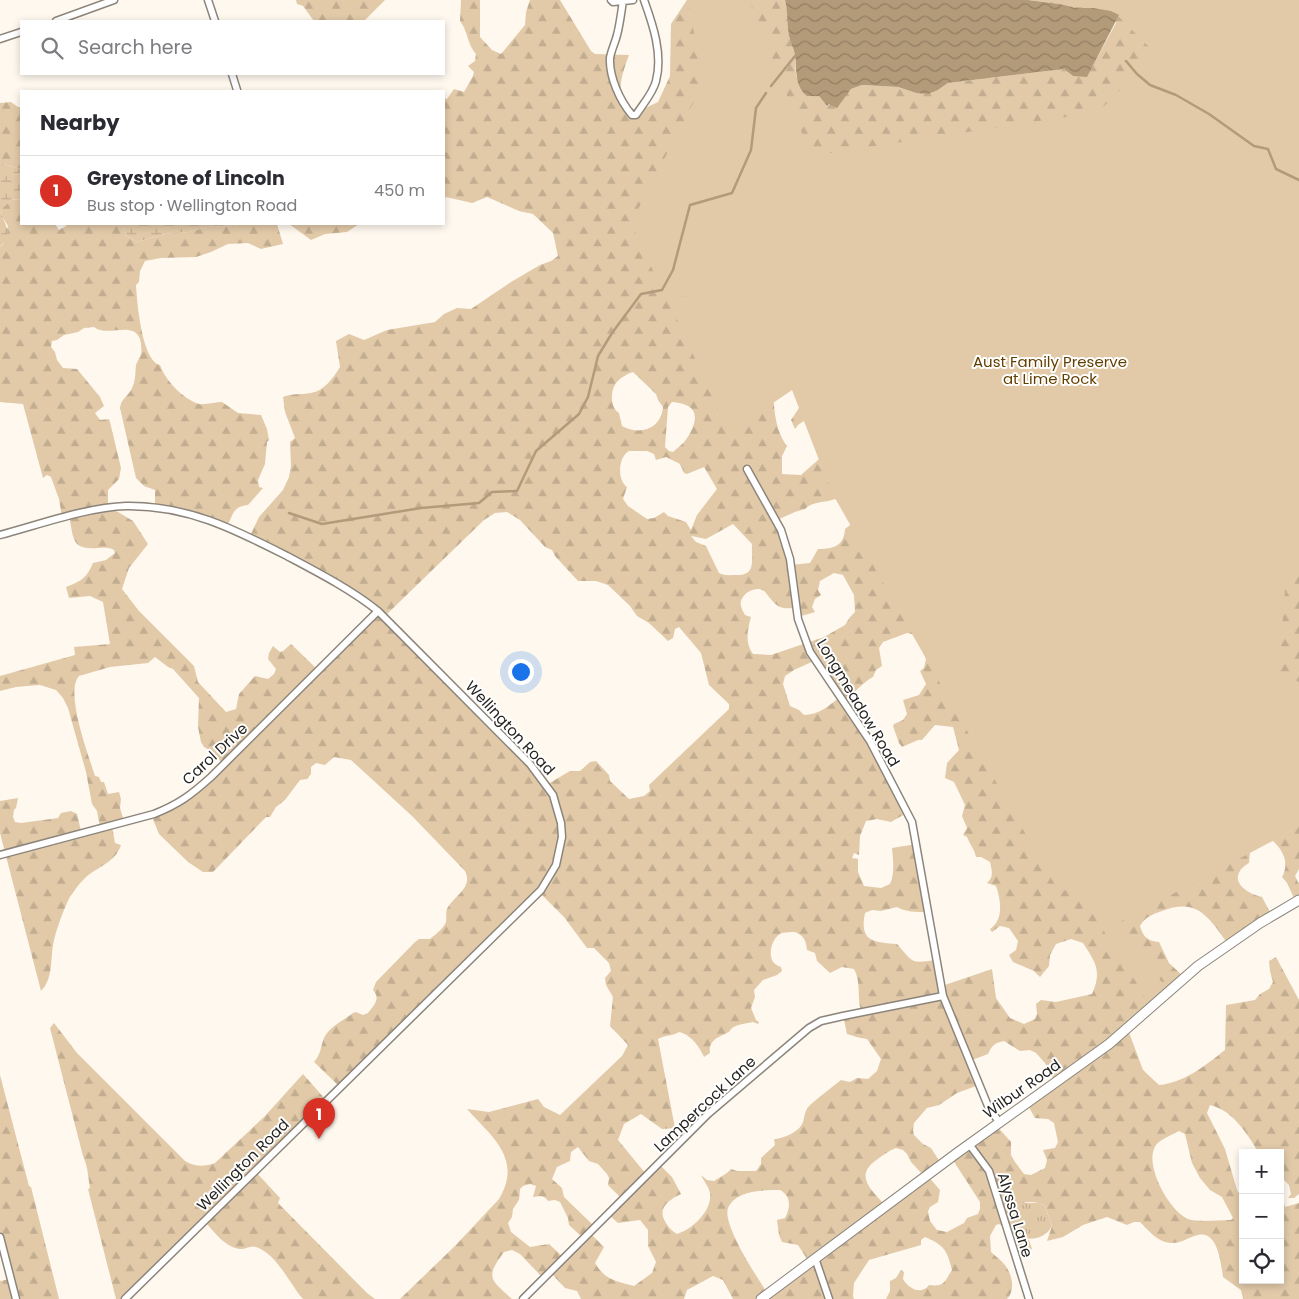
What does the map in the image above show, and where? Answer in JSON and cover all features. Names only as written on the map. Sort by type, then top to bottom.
[{"type":"street","points":[[59,20],[114,0]]},
{"type":"street","points":[[208,0],[215,20]]},
{"type":"street","points":[[612,0],[613,2],[633,0]]},
{"type":"street","points":[[623,1],[619,25],[610,56],[617,90],[632,115],[636,114],[656,81],[658,52],[653,24],[644,0]]},
{"type":"street","points":[[0,39],[20,32]]},
{"type":"street","points":[[232,75],[237,90]]},
{"type":"street","name":"Longmeadow Road","points":[[746,469],[781,530],[790,559],[798,619],[810,652],[870,742],[912,822],[943,996],[988,1106],[999,1122]]},
{"type":"street","name":"Wellington Road","points":[[0,535],[102,508],[125,506],[157,507],[179,510],[218,523],[334,580],[358,595],[378,611],[530,764],[553,795],[561,823],[562,837],[556,865],[541,890],[126,1299]]},
{"type":"street","name":"Carol Drive","points":[[0,855],[154,814],[174,806],[211,778],[378,611]]},
{"type":"street","name":"Wilbur Road","points":[[761,1299],[999,1122],[1109,1044],[1198,966],[1260,923],[1299,900]]},
{"type":"street","name":"Lampercock Lane","points":[[523,1299],[708,1114],[809,1028],[821,1022],[843,1016],[943,996]]},
{"type":"street","name":"Alyssa Lane","points":[[969,1144],[989,1171],[1029,1299]]},
{"type":"street","points":[[0,1238],[16,1299]]},
{"type":"street","points":[[815,1258],[829,1299]]},
{"type":"green space","points":[[296,0],[385,0],[365,20],[313,20],[303,6],[297,4]]},
{"type":"green space","points":[[461,0],[480,0],[480,37],[492,50],[501,54],[525,25],[526,12],[530,0],[560,0],[591,51],[595,54],[629,55],[621,80],[622,99],[625,105],[639,111],[658,102],[670,76],[671,24],[687,0],[785,0],[789,37],[795,54],[796,76],[807,96],[819,96],[827,106],[851,89],[862,85],[898,87],[916,93],[938,90],[948,83],[1064,69],[1073,76],[1087,76],[1116,23],[1115,15],[1111,11],[1076,8],[1028,0],[1299,0],[1299,869],[1295,876],[1299,884],[1299,899],[1295,900],[1282,877],[1285,864],[1282,852],[1263,833],[1248,844],[1250,852],[1249,863],[1241,870],[1238,881],[1248,892],[1262,897],[1271,914],[1228,944],[1208,918],[1194,908],[1174,907],[1155,913],[1147,918],[1140,926],[1146,938],[1159,942],[1169,963],[1183,976],[1127,1027],[1143,1070],[1159,1085],[1168,1084],[1186,1077],[1225,1050],[1226,1005],[1255,1000],[1260,994],[1269,989],[1273,982],[1269,961],[1276,957],[1299,1000],[1299,1194],[1294,1198],[1288,1198],[1291,1194],[1289,1185],[1284,1180],[1284,1149],[1257,1149],[1239,1124],[1226,1112],[1210,1105],[1207,1113],[1225,1149],[1239,1193],[1239,1284],[1284,1284],[1284,1203],[1285,1207],[1299,1203],[1299,1299],[1243,1299],[1241,1290],[1223,1277],[1217,1249],[1210,1238],[1205,1235],[1198,1235],[1170,1243],[1158,1239],[1140,1222],[1127,1225],[1107,1217],[1083,1225],[1063,1237],[1047,1241],[1052,1226],[1045,1206],[1027,1202],[1018,1205],[1011,1212],[1019,1236],[1029,1240],[1032,1249],[1022,1253],[1009,1229],[999,1224],[996,1225],[990,1236],[991,1252],[1004,1264],[1011,1277],[1012,1286],[1007,1299],[886,1299],[890,1291],[890,1281],[896,1278],[901,1270],[904,1272],[903,1279],[905,1282],[915,1290],[922,1290],[929,1285],[944,1283],[952,1270],[946,1253],[941,1246],[925,1237],[921,1240],[921,1245],[869,1260],[854,1283],[854,1299],[733,1299],[723,1280],[713,1276],[687,1290],[684,1299],[581,1299],[577,1291],[565,1288],[550,1272],[542,1277],[520,1254],[512,1250],[504,1252],[492,1273],[495,1282],[512,1299],[400,1299],[455,1246],[499,1199],[506,1185],[508,1172],[506,1160],[501,1150],[486,1129],[467,1109],[489,1112],[538,1099],[544,1107],[560,1115],[622,1056],[628,1045],[610,1026],[613,997],[606,985],[605,978],[611,971],[609,963],[594,948],[587,948],[564,917],[539,892],[339,1086],[314,1062],[325,1036],[334,1026],[353,1013],[356,1012],[363,1015],[368,1013],[377,999],[373,990],[376,982],[415,942],[419,939],[430,939],[441,929],[446,922],[447,909],[467,882],[465,871],[412,816],[351,760],[334,757],[325,765],[316,763],[311,767],[311,774],[307,779],[300,780],[285,800],[276,807],[270,817],[266,817],[213,872],[203,872],[188,862],[159,834],[152,817],[176,804],[223,764],[201,742],[198,727],[199,698],[173,669],[155,657],[148,663],[110,667],[79,676],[75,684],[74,694],[78,721],[95,776],[99,777],[101,782],[104,782],[108,794],[119,792],[121,799],[120,808],[124,821],[112,826],[115,843],[121,845],[119,851],[111,860],[85,878],[68,900],[54,940],[50,974],[41,991],[0,833],[0,801],[18,798],[13,817],[15,822],[21,823],[58,818],[61,813],[71,811],[77,814],[81,831],[100,827],[97,811],[92,804],[86,772],[68,708],[63,698],[56,690],[40,685],[16,687],[0,691],[0,676],[75,655],[74,647],[110,644],[103,602],[90,596],[69,598],[66,587],[82,579],[88,573],[93,563],[106,560],[115,553],[114,550],[108,548],[89,548],[78,545],[73,537],[69,516],[62,517],[59,499],[51,477],[47,475],[43,478],[23,404],[0,402],[0,247],[3,244],[8,226],[2,216],[1,209],[11,200],[20,199],[20,225],[56,225],[59,230],[66,225],[122,225],[127,236],[137,242],[165,234],[189,232],[207,227],[277,225],[283,244],[261,249],[248,243],[228,244],[196,257],[161,258],[145,261],[140,271],[139,282],[136,285],[142,330],[149,353],[154,361],[160,365],[162,371],[175,388],[193,402],[199,404],[222,402],[238,413],[261,415],[267,429],[269,440],[267,442],[265,464],[258,480],[259,487],[263,488],[248,505],[236,509],[227,526],[155,505],[155,490],[144,486],[136,478],[120,408],[122,402],[131,391],[135,379],[136,365],[141,354],[140,340],[137,333],[126,330],[106,331],[94,327],[84,328],[52,341],[51,347],[63,368],[77,369],[100,397],[104,406],[95,413],[100,420],[109,419],[121,468],[119,479],[108,490],[108,506],[133,521],[148,544],[129,568],[122,589],[139,611],[194,666],[198,682],[226,712],[236,709],[239,694],[255,676],[268,679],[274,674],[276,669],[268,659],[273,646],[280,652],[291,644],[318,670],[377,610],[250,536],[259,517],[283,490],[289,477],[291,466],[290,442],[295,438],[285,412],[283,397],[316,392],[328,383],[340,367],[336,341],[349,334],[364,340],[387,330],[435,322],[444,314],[457,308],[471,309],[511,282],[558,256],[553,233],[533,214],[519,211],[487,197],[472,203],[445,198],[445,98],[447,99],[454,89],[464,92],[473,76],[474,72],[468,66],[475,61],[476,54],[460,21]],"holes":[[[633,372],[656,394],[663,407],[661,415],[654,425],[642,430],[629,429],[622,426],[619,413],[614,407],[612,399],[614,387],[618,381]],[[838,384],[801,405],[791,420],[795,429],[817,412],[827,452],[801,475],[782,474],[782,456],[787,446],[780,433],[776,419],[773,389]],[[672,402],[681,403],[693,410],[695,415],[690,434],[673,452],[665,447],[668,407]],[[629,451],[647,451],[654,454],[656,460],[666,457],[680,464],[684,473],[687,474],[704,467],[717,489],[697,515],[691,530],[686,522],[668,516],[664,512],[654,518],[647,519],[628,506],[623,499],[627,487],[620,474],[621,463],[625,454]],[[835,499],[847,502],[853,519],[845,529],[843,539],[838,545],[818,549],[810,563],[791,565],[777,520],[811,505]],[[507,512],[520,520],[545,547],[552,550],[555,556],[578,581],[596,581],[608,585],[630,606],[637,616],[649,623],[668,641],[673,638],[675,629],[679,627],[701,653],[709,685],[729,704],[729,709],[649,785],[650,791],[644,796],[629,799],[610,781],[609,775],[596,761],[590,762],[580,771],[570,771],[548,784],[385,616],[484,520],[495,513]],[[733,524],[752,544],[752,566],[750,570],[743,575],[723,575],[719,573],[706,546],[696,542],[691,536],[706,539]],[[834,573],[843,575],[854,595],[855,612],[845,625],[824,637],[771,655],[753,654],[750,650],[748,637],[751,617],[745,615],[741,604],[745,594],[754,589],[760,589],[780,607],[796,608],[798,617],[815,612],[812,607],[815,599],[821,595],[818,590],[820,581]],[[907,633],[916,635],[926,659],[924,668],[920,671],[926,684],[919,695],[903,700],[907,714],[903,720],[893,726],[902,747],[922,740],[935,725],[953,727],[959,750],[947,763],[945,778],[954,782],[965,805],[962,816],[967,828],[963,835],[967,837],[976,857],[981,857],[990,862],[992,876],[987,883],[996,886],[1000,909],[998,920],[990,929],[992,932],[1000,926],[1009,928],[1018,941],[1016,950],[1009,955],[1013,962],[1034,971],[1040,977],[1049,966],[1050,955],[1056,944],[1071,939],[1083,943],[1096,967],[1097,979],[1092,994],[1056,1002],[1041,1000],[1036,1004],[1037,1014],[1035,1019],[1024,1024],[1010,1018],[996,998],[992,969],[942,986],[935,960],[921,962],[913,960],[897,944],[875,941],[866,935],[864,930],[865,913],[872,910],[881,911],[897,907],[907,911],[926,912],[917,844],[892,848],[892,880],[890,884],[881,888],[864,886],[858,872],[858,859],[852,858],[854,853],[859,855],[860,836],[866,821],[877,819],[891,822],[905,814],[844,700],[873,677],[876,670],[882,666],[879,648],[883,642]],[[814,661],[840,697],[819,712],[804,715],[799,710],[790,706],[783,684],[785,676]],[[795,932],[801,935],[807,950],[815,953],[817,961],[830,973],[842,967],[854,969],[861,1011],[843,1015],[847,1034],[867,1039],[881,1059],[877,1071],[868,1079],[857,1078],[850,1082],[841,1080],[818,1098],[807,1109],[801,1126],[795,1132],[774,1139],[775,1145],[761,1158],[761,1164],[756,1171],[737,1171],[731,1169],[714,1181],[707,1180],[701,1175],[710,1193],[708,1206],[695,1224],[677,1234],[667,1225],[662,1213],[665,1205],[681,1194],[672,1177],[658,1163],[646,1174],[618,1140],[624,1124],[641,1114],[662,1129],[675,1128],[658,1039],[679,1032],[683,1033],[694,1042],[704,1057],[710,1053],[712,1042],[729,1032],[733,1027],[753,1022],[758,1024],[759,1022],[756,1020],[751,1008],[755,997],[754,990],[763,980],[782,971],[781,967],[772,960],[773,942],[782,933]],[[1004,1041],[1020,1051],[1030,1050],[1036,1053],[1045,1063],[1055,1082],[1027,1104],[1035,1118],[1048,1119],[1054,1123],[1058,1142],[1055,1148],[1043,1150],[1047,1160],[1045,1168],[1031,1175],[1024,1174],[1011,1155],[1011,1142],[995,1124],[951,1157],[980,1202],[978,1214],[967,1218],[964,1223],[947,1232],[937,1230],[930,1221],[928,1211],[930,1207],[938,1202],[940,1190],[927,1175],[940,1162],[931,1148],[923,1144],[914,1135],[914,1123],[927,1108],[939,1105],[957,1093],[976,1086],[967,1062],[988,1054],[992,1046]],[[1179,1131],[1185,1134],[1192,1163],[1200,1178],[1210,1190],[1222,1197],[1233,1218],[1231,1220],[1190,1220],[1179,1213],[1165,1196],[1159,1185],[1153,1163],[1153,1153],[1156,1145]],[[578,1147],[589,1161],[598,1164],[609,1178],[608,1185],[622,1199],[608,1214],[618,1223],[640,1220],[648,1230],[648,1246],[656,1262],[652,1273],[634,1286],[616,1281],[599,1269],[595,1263],[604,1247],[590,1233],[594,1226],[564,1197],[562,1188],[552,1179],[557,1167],[570,1161],[571,1152]],[[896,1148],[903,1150],[924,1176],[884,1204],[867,1183],[866,1172],[875,1161],[885,1154]],[[530,1184],[536,1186],[533,1197],[542,1196],[548,1201],[555,1200],[560,1202],[568,1218],[569,1225],[583,1238],[563,1257],[549,1244],[530,1247],[511,1232],[508,1223],[512,1217],[513,1209],[519,1200],[520,1189]],[[780,1190],[784,1192],[789,1206],[785,1218],[777,1220],[779,1235],[782,1242],[798,1245],[809,1262],[766,1291],[735,1238],[730,1226],[728,1208],[732,1202],[743,1194],[758,1191]]]},
{"type":"green space","name":"Aust Family Preserve at Lime Rock","points":[[689,0],[749,0],[811,156],[1098,112],[1156,54],[1115,13],[1110,15],[1088,8],[1066,6],[1062,0],[1299,0],[1299,576],[1285,589],[1279,672],[1299,682],[1299,827],[1120,922],[1155,975],[1162,982],[1168,981],[1146,1002],[1144,995],[1075,885],[1060,893],[1042,863],[831,491],[792,390],[729,433],[675,315],[686,295],[667,301],[631,223],[702,86]]},
{"type":"green space","points":[[11,102],[20,107],[20,169],[0,163],[0,103]]},
{"type":"green space","points":[[0,163],[20,169],[20,199],[11,200],[1,210],[7,228],[7,237],[0,247]]},
{"type":"green space","points":[[122,225],[237,225],[207,227],[189,232],[165,234],[137,242],[127,236]]},
{"type":"green space","points":[[290,225],[358,225],[347,232],[325,234],[311,240]]},
{"type":"green space","points":[[54,1023],[77,1053],[185,1161],[196,1165],[204,1166],[215,1163],[265,1116],[303,1074],[325,1099],[255,1171],[280,1198],[278,1203],[375,1299],[303,1299],[270,1256],[254,1247],[241,1249],[230,1246],[204,1221],[124,1299],[116,1299],[88,1189],[90,1188],[87,1168],[50,1028]]},
{"type":"green space","points":[[0,1075],[59,1299],[0,1299],[0,1281],[10,1279],[0,1238]]},
{"type":"green space","points":[[1020,1203],[1039,1203],[1045,1206],[1052,1226],[1046,1233],[1038,1238],[1019,1237],[1011,1212],[1015,1205]]},
{"type":"water","points":[[785,0],[1028,0],[1076,8],[1093,8],[1111,11],[1119,15],[1087,77],[1073,76],[1064,69],[948,83],[928,94],[916,93],[898,87],[862,85],[851,89],[837,108],[829,104],[827,106],[819,96],[807,96],[800,87],[795,55],[789,36]]},
{"type":"waterway","points":[[771,86],[795,56]]},
{"type":"waterway","points":[[1126,61],[1150,85],[1176,95],[1209,114],[1254,146],[1268,149],[1276,169],[1299,180]]},
{"type":"waterway","points":[[289,513],[322,524],[421,508],[479,503],[492,492],[517,491],[536,451],[579,414],[588,397],[598,356],[612,333],[641,294],[662,290],[673,270],[690,205],[732,193],[751,150],[756,108],[766,93]]},
{"type":"place","name":"Greystone of Lincoln","points":[[319,1139]]}]
